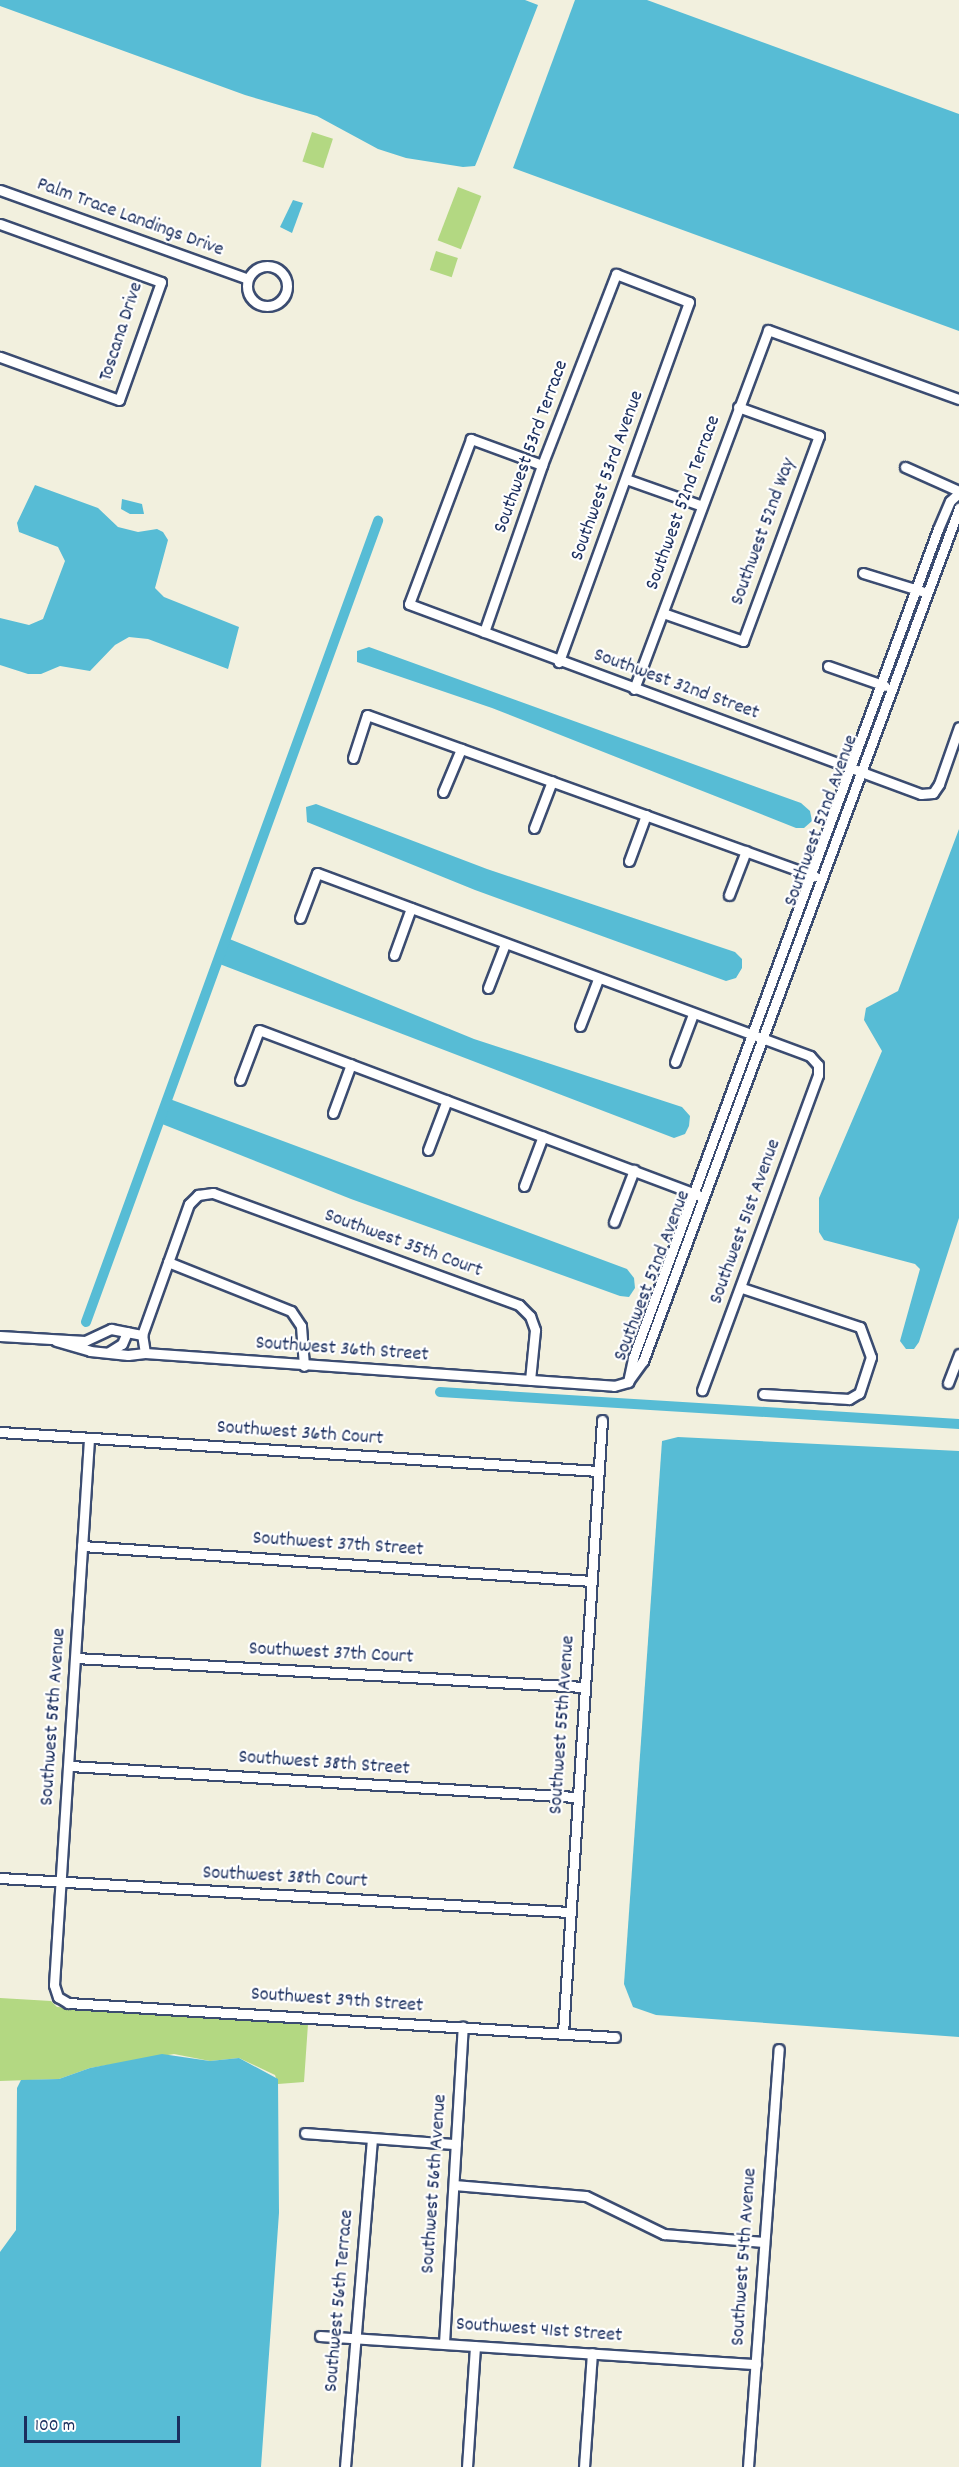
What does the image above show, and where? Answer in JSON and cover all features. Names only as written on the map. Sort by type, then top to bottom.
[{"type":"street","name":"Palm Trace Landings Drive","points":[[0,190],[248,279]]},
{"type":"street","name":"Toscana Drive","points":[[0,224],[161,282],[119,400],[0,357]]},
{"type":"street","points":[[277,268],[286,278],[287,292],[276,304],[263,306],[252,298],[248,279],[257,269],[277,268]]},
{"type":"street","name":"Southwest 53rd Avenue","points":[[559,662],[689,302],[616,274]]},
{"type":"street","name":"Southwest 53rd Terrace","points":[[483,632],[542,465],[616,274]]},
{"type":"street","name":"Southwest 52nd Terrace","points":[[634,689],[700,505],[768,330],[959,399]]},
{"type":"street","name":"Southwest 52nd Way","points":[[663,613],[743,641],[819,436],[738,406]]},
{"type":"street","name":"Southwest 32nd Street","points":[[542,465],[471,439],[409,604],[559,662],[921,794],[933,793],[959,727]]},
{"type":"street","points":[[905,467],[959,492]]},
{"type":"street","points":[[626,479],[700,505]]},
{"type":"street","name":"Southwest 52nd Avenue","points":[[628,1382],[643,1361],[699,1195],[921,591],[950,501],[959,492]]},
{"type":"street","name":"Southwest 52nd Avenue","points":[[921,591],[959,508]]},
{"type":"street","points":[[863,573],[921,591]]},
{"type":"street","points":[[828,666],[886,687]]},
{"type":"street","points":[[353,758],[367,715],[816,876]]},
{"type":"street","points":[[443,792],[461,749]]},
{"type":"street","points":[[534,828],[552,781]]},
{"type":"street","points":[[629,861],[646,815]]},
{"type":"street","points":[[729,895],[746,851]]},
{"type":"street","points":[[300,918],[317,873],[756,1038]]},
{"type":"street","points":[[394,955],[411,909]]},
{"type":"street","points":[[488,988],[505,944]]},
{"type":"street","points":[[580,1026],[598,979]]},
{"type":"street","points":[[675,1062],[693,1014]]},
{"type":"street","points":[[240,1080],[260,1030],[699,1195]]},
{"type":"street","name":"Southwest 51st Avenue","points":[[702,1390],[742,1288],[818,1075],[818,1065],[810,1056],[756,1038]]},
{"type":"street","points":[[333,1113],[351,1064]]},
{"type":"street","points":[[428,1150],[447,1100]]},
{"type":"street","points":[[524,1186],[543,1136]]},
{"type":"street","points":[[614,1222],[634,1170]]},
{"type":"street","name":"Southwest 35th Court","points":[[168,1262],[189,1204],[198,1196],[213,1193],[519,1305],[530,1316],[535,1330],[530,1380]]},
{"type":"street","points":[[145,1353],[142,1335],[168,1262],[291,1311],[301,1326],[304,1366]]},
{"type":"street","points":[[742,1288],[860,1327],[871,1357],[859,1393],[849,1399],[764,1394]]},
{"type":"street","name":"Southwest 36th Street","points":[[0,1336],[56,1341],[91,1340],[106,1329],[142,1335]]},
{"type":"street","points":[[110,1352],[122,1344],[128,1332]]},
{"type":"street","name":"Southwest 36th Street","points":[[56,1341],[90,1351],[614,1386],[628,1382]]},
{"type":"street","points":[[948,1383],[959,1354]]},
{"type":"street","name":"Southwest 55th Avenue","points":[[563,2033],[568,1912],[602,1420]]},
{"type":"street","name":"Southwest 36th Court","points":[[0,1432],[599,1471]]},
{"type":"street","name":"Southwest 58th Avenue","points":[[58,1997],[54,1985],[70,1766],[89,1439]]},
{"type":"street","name":"Southwest 37th Street","points":[[82,1546],[591,1581]]},
{"type":"street","name":"Southwest 37th Court","points":[[76,1658],[583,1687]]},
{"type":"street","name":"Southwest 38th Street","points":[[70,1766],[576,1797]]},
{"type":"street","name":"Southwest 38th Court","points":[[0,1878],[568,1912]]},
{"type":"street","name":"Southwest 39th Street","points":[[58,1997],[68,2002],[615,2037]]},
{"type":"street","name":"Southwest 56th Avenue","points":[[444,2343],[463,2027]]},
{"type":"street","name":"Southwest 54th Avenue","points":[[748,2467],[779,2049]]},
{"type":"street","points":[[305,2133],[456,2144]]},
{"type":"street","name":"Southwest 56th Terrace","points":[[345,2467],[372,2139]]},
{"type":"street","points":[[454,2185],[586,2196],[664,2234],[764,2242]]},
{"type":"street","name":"Southwest 41st Street","points":[[320,2336],[756,2364]]},
{"type":"street","points":[[468,2467],[475,2346]]},
{"type":"street","points":[[584,2467],[592,2353]]},
{"type":"green space","points":[[312,132],[333,139],[323,168],[302,161]]},
{"type":"green space","points":[[458,187],[481,196],[461,249],[438,240]]},
{"type":"green space","points":[[436,251],[458,258],[452,277],[430,270]]},
{"type":"green space","points":[[0,1998],[51,2001],[57,2007],[308,2024],[304,2082],[278,2084],[275,2075],[239,2058],[210,2061],[174,2054],[90,2068],[59,2079],[0,2081]]},
{"type":"water","points":[[0,0],[525,0],[538,5],[475,166],[463,167],[406,158],[378,149],[317,116],[245,95],[0,6]]},
{"type":"water","points":[[575,0],[647,0],[959,114],[959,331],[513,168]]},
{"type":"water","points":[[293,200],[303,203],[292,233],[280,227]]},
{"type":"water","points":[[35,485],[98,508],[118,527],[138,532],[157,529],[163,532],[168,540],[155,588],[164,597],[239,627],[228,669],[148,639],[129,637],[115,645],[90,671],[60,666],[41,674],[28,674],[0,665],[0,618],[29,625],[43,619],[65,561],[58,547],[19,532],[17,523]]},
{"type":"water","points":[[122,499],[142,504],[144,514],[130,514],[121,509]]},
{"type":"water","points":[[369,647],[801,803],[810,811],[812,821],[804,828],[796,828],[492,708],[357,662],[357,651]]},
{"type":"water","points":[[316,804],[487,869],[735,952],[742,959],[742,968],[736,978],[726,981],[475,890],[307,822],[306,807]]},
{"type":"water","points":[[959,829],[959,1218],[919,1342],[914,1349],[906,1349],[900,1341],[920,1269],[915,1264],[824,1240],[819,1232],[819,1198],[882,1051],[864,1020],[866,1008],[898,991]]},
{"type":"water","points":[[227,938],[474,1039],[682,1107],[690,1116],[689,1126],[685,1134],[674,1138],[217,963]]},
{"type":"water","points":[[167,1098],[627,1269],[634,1278],[635,1288],[629,1297],[620,1296],[351,1199],[157,1122]]},
{"type":"water","points":[[678,1437],[959,1451],[959,2037],[656,2015],[633,2007],[624,1984],[662,1441]]},
{"type":"water","points":[[162,2054],[210,2061],[239,2058],[278,2079],[279,2213],[261,2467],[0,2467],[0,2252],[16,2230],[17,2088],[21,2080],[59,2079],[90,2068]]},
{"type":"waterway","points":[[86,1322],[378,521]]},
{"type":"waterway","points":[[440,1392],[959,1424]]}]
